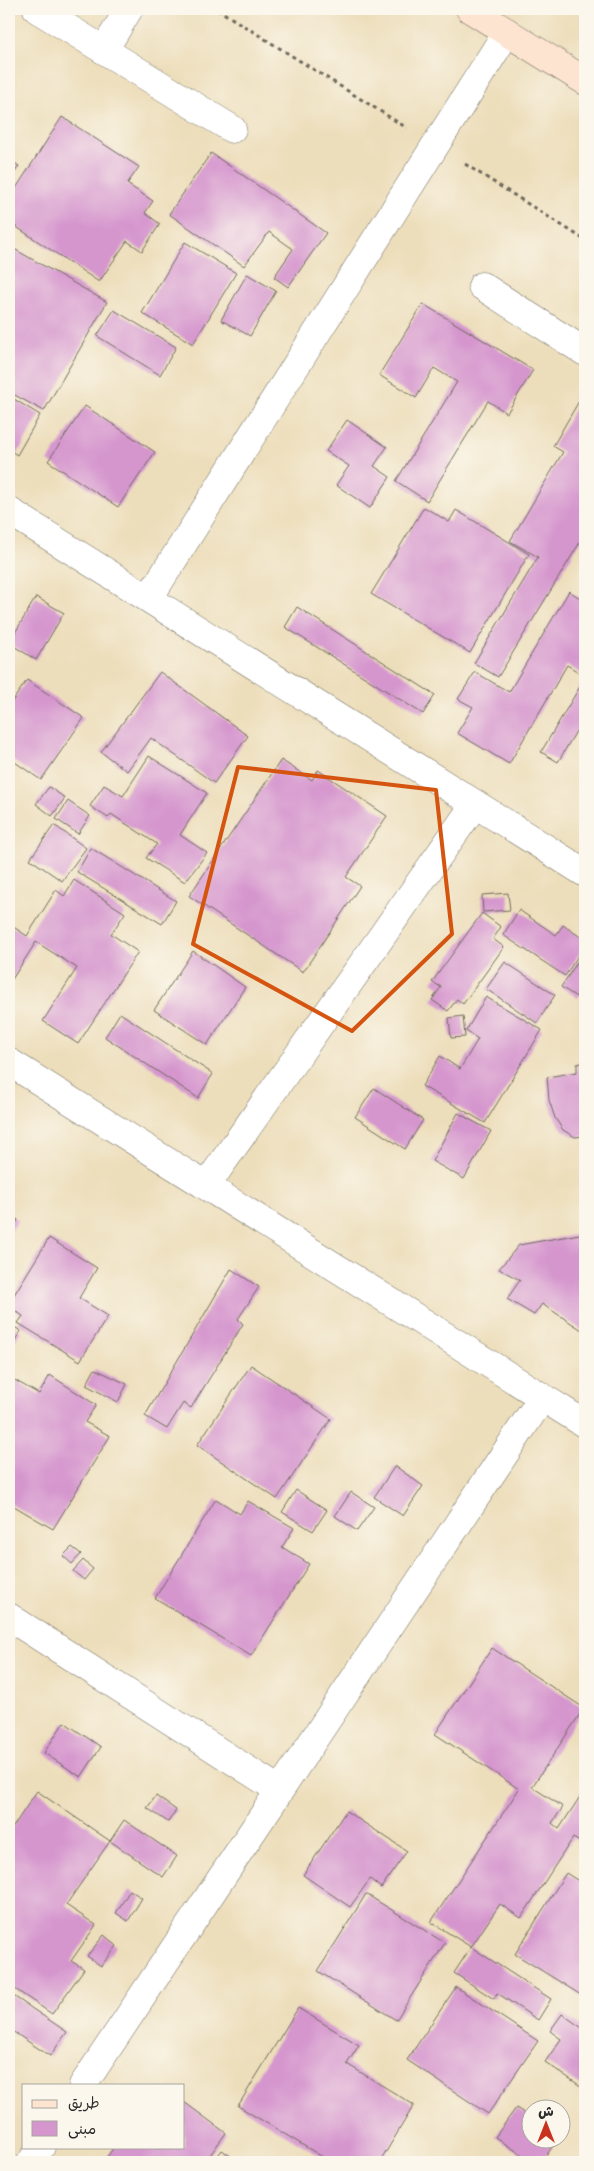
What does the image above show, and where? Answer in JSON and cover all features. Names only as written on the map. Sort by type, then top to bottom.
[{"type":"main road","points":[[470,9],[585,81]]},
{"type":"street","points":[[37,9],[232,129]]},
{"type":"street","points":[[104,50],[129,9]]},
{"type":"street","points":[[149,598],[507,32]]},
{"type":"street","points":[[482,286],[585,352]]},
{"type":"street","points":[[9,511],[585,873]]},
{"type":"street","points":[[206,1186],[474,804]]},
{"type":"street","points":[[9,1062],[585,1424]]},
{"type":"street","points":[[84,2084],[542,1398]]},
{"type":"street","points":[[9,1617],[280,1790]]},
{"type":"street","points":[[31,2162],[40,2148]]},
{"type":"path","points":[[217,9],[585,240]]},
{"type":"highlighted area","points":[[238,767],[436,790],[452,934],[352,1031],[193,944]]},
{"type":"building","points":[[62,117],[139,167],[127,184],[153,201],[145,213],[160,224],[142,251],[127,241],[99,282],[9,222],[9,199]]},
{"type":"building","points":[[211,153],[326,233],[288,287],[274,277],[293,249],[269,232],[244,266],[169,214]]},
{"type":"building","points":[[9,159],[19,166],[9,181]]},
{"type":"building","points":[[185,242],[236,273],[193,344],[142,313]]},
{"type":"building","points":[[9,246],[107,302],[44,411],[9,392]]},
{"type":"building","points":[[247,274],[276,291],[250,336],[221,320]]},
{"type":"building","points":[[423,304],[533,370],[507,413],[488,401],[427,501],[396,481],[457,382],[434,368],[416,398],[379,375]]},
{"type":"building","points":[[114,310],[176,347],[160,375],[97,336]]},
{"type":"building","points":[[9,396],[40,415],[17,455],[9,450]]},
{"type":"building","points":[[579,401],[585,405],[585,534],[498,677],[474,663],[538,557],[510,541],[563,452],[553,446]]},
{"type":"building","points":[[85,406],[155,452],[118,507],[48,461]]},
{"type":"building","points":[[347,420],[387,447],[374,466],[390,477],[370,508],[336,485],[349,466],[326,451]]},
{"type":"building","points":[[424,507],[449,522],[456,510],[529,554],[470,653],[371,594]]},
{"type":"building","points":[[569,591],[585,601],[585,676],[567,665],[509,764],[457,733],[473,707],[458,699],[475,672],[509,692]]},
{"type":"building","points":[[36,597],[64,613],[36,660],[9,643]]},
{"type":"building","points":[[297,607],[435,695],[423,714],[285,627]]},
{"type":"building","points":[[160,672],[248,736],[214,783],[151,738],[127,771],[101,752]]},
{"type":"building","points":[[585,678],[585,716],[558,762],[541,752]]},
{"type":"building","points":[[27,680],[84,718],[41,780],[9,758],[9,706]]},
{"type":"building","points":[[149,756],[207,793],[180,835],[207,853],[185,882],[146,858],[157,844],[111,814],[108,818],[90,806],[104,785],[123,796]]},
{"type":"building","points":[[281,760],[312,780],[318,770],[387,816],[346,877],[360,886],[303,972],[189,896]]},
{"type":"building","points":[[49,787],[65,798],[52,816],[36,804]]},
{"type":"building","points":[[68,801],[90,816],[78,834],[56,819]]},
{"type":"building","points":[[54,825],[86,848],[62,881],[30,859]]},
{"type":"building","points":[[91,848],[176,901],[162,924],[77,872]]},
{"type":"building","points":[[74,880],[125,913],[111,934],[138,952],[78,1044],[43,1021],[77,968],[36,942],[9,984],[9,924],[27,936],[56,890],[64,896]]},
{"type":"building","points":[[508,893],[510,910],[483,912],[482,895]]},
{"type":"building","points":[[519,910],[556,935],[563,925],[585,940],[585,945],[565,976],[503,935]]},
{"type":"building","points":[[482,913],[501,927],[493,939],[504,947],[463,1004],[457,999],[448,1011],[432,1000],[441,987],[432,982]]},
{"type":"building","points":[[585,950],[585,987],[578,998],[561,987]]},
{"type":"building","points":[[193,951],[245,987],[207,1045],[154,1010]]},
{"type":"building","points":[[505,962],[555,995],[537,1023],[486,989]]},
{"type":"building","points":[[486,997],[542,1030],[485,1123],[422,1086],[440,1056],[460,1069],[478,1039],[466,1031]]},
{"type":"building","points":[[120,1013],[213,1074],[198,1098],[105,1037]]},
{"type":"building","points":[[463,1016],[465,1037],[451,1038],[449,1018]]},
{"type":"building","points":[[585,1062],[585,1136],[575,1137],[563,1130],[555,1118],[549,1100],[547,1077],[577,1072],[577,1064]]},
{"type":"building","points":[[374,1088],[423,1120],[405,1149],[355,1117]]},
{"type":"building","points":[[458,1113],[491,1131],[464,1179],[432,1161]]},
{"type":"building","points":[[9,1214],[18,1220],[9,1234]]},
{"type":"building","points":[[585,1233],[585,1332],[542,1304],[534,1315],[507,1299],[520,1280],[499,1269],[519,1245]]},
{"type":"building","points":[[49,1238],[97,1268],[79,1298],[108,1316],[80,1361],[18,1323],[23,1316],[9,1307],[9,1303]]},
{"type":"building","points":[[231,1269],[259,1287],[238,1319],[243,1324],[191,1408],[183,1403],[167,1429],[145,1416]]},
{"type":"building","points":[[9,1324],[21,1331],[9,1350]]},
{"type":"building","points":[[251,1365],[331,1419],[277,1499],[197,1445]]},
{"type":"building","points":[[95,1369],[127,1384],[118,1402],[86,1385]]},
{"type":"building","points":[[50,1375],[96,1405],[85,1422],[110,1436],[53,1529],[9,1503],[9,1382],[11,1378],[39,1394]]},
{"type":"building","points":[[395,1466],[423,1486],[403,1516],[374,1497]]},
{"type":"building","points":[[296,1490],[327,1510],[313,1531],[282,1512]]},
{"type":"building","points":[[351,1492],[374,1507],[357,1531],[335,1516]]},
{"type":"building","points":[[216,1499],[240,1514],[248,1501],[294,1528],[282,1547],[309,1564],[251,1656],[155,1598]]},
{"type":"building","points":[[72,1547],[81,1554],[72,1564],[63,1556]]},
{"type":"building","points":[[83,1560],[93,1569],[84,1580],[73,1571]]},
{"type":"building","points":[[492,1648],[584,1708],[532,1787],[563,1807],[552,1823],[559,1829],[585,1789],[585,1845],[573,1838],[521,1918],[500,1904],[471,1947],[431,1922],[519,1789],[435,1734]]},
{"type":"building","points":[[64,1722],[101,1747],[81,1777],[44,1753]]},
{"type":"building","points":[[37,1791],[110,1841],[66,1905],[96,1925],[71,1961],[84,1969],[52,2014],[9,1985],[9,1833]]},
{"type":"building","points":[[156,1796],[176,1810],[168,1822],[147,1808]]},
{"type":"building","points":[[346,1811],[407,1851],[381,1888],[370,1879],[350,1907],[303,1875]]},
{"type":"building","points":[[124,1820],[177,1856],[163,1877],[110,1841]]},
{"type":"building","points":[[566,1873],[585,1885],[585,1989],[581,1995],[515,1954]]},
{"type":"building","points":[[130,1890],[142,1898],[128,1921],[116,1913]]},
{"type":"building","points":[[366,1894],[445,1943],[396,2020],[318,1971]]},
{"type":"building","points":[[104,1935],[117,1946],[101,1966],[87,1956]]},
{"type":"building","points":[[471,1947],[551,1999],[538,2020],[497,1993],[494,1999],[454,1973]]},
{"type":"building","points":[[456,1987],[538,2041],[488,2114],[407,2060]]},
{"type":"building","points":[[12,1995],[67,2032],[50,2056],[9,2029],[9,2000]]},
{"type":"building","points":[[298,2008],[359,2045],[347,2064],[414,2105],[380,2162],[331,2162],[238,2106]]},
{"type":"building","points":[[562,2014],[585,2030],[585,2089],[545,2062],[561,2039],[550,2031]]},
{"type":"building","points":[[185,2103],[226,2133],[205,2162],[114,2162],[107,2157],[113,2148],[185,2148]]},
{"type":"building","points":[[516,2108],[522,2112],[522,2148],[551,2148],[542,2162],[533,2162],[495,2137]]},
{"type":"building","points":[[222,2150],[239,2162],[213,2162]]}]
